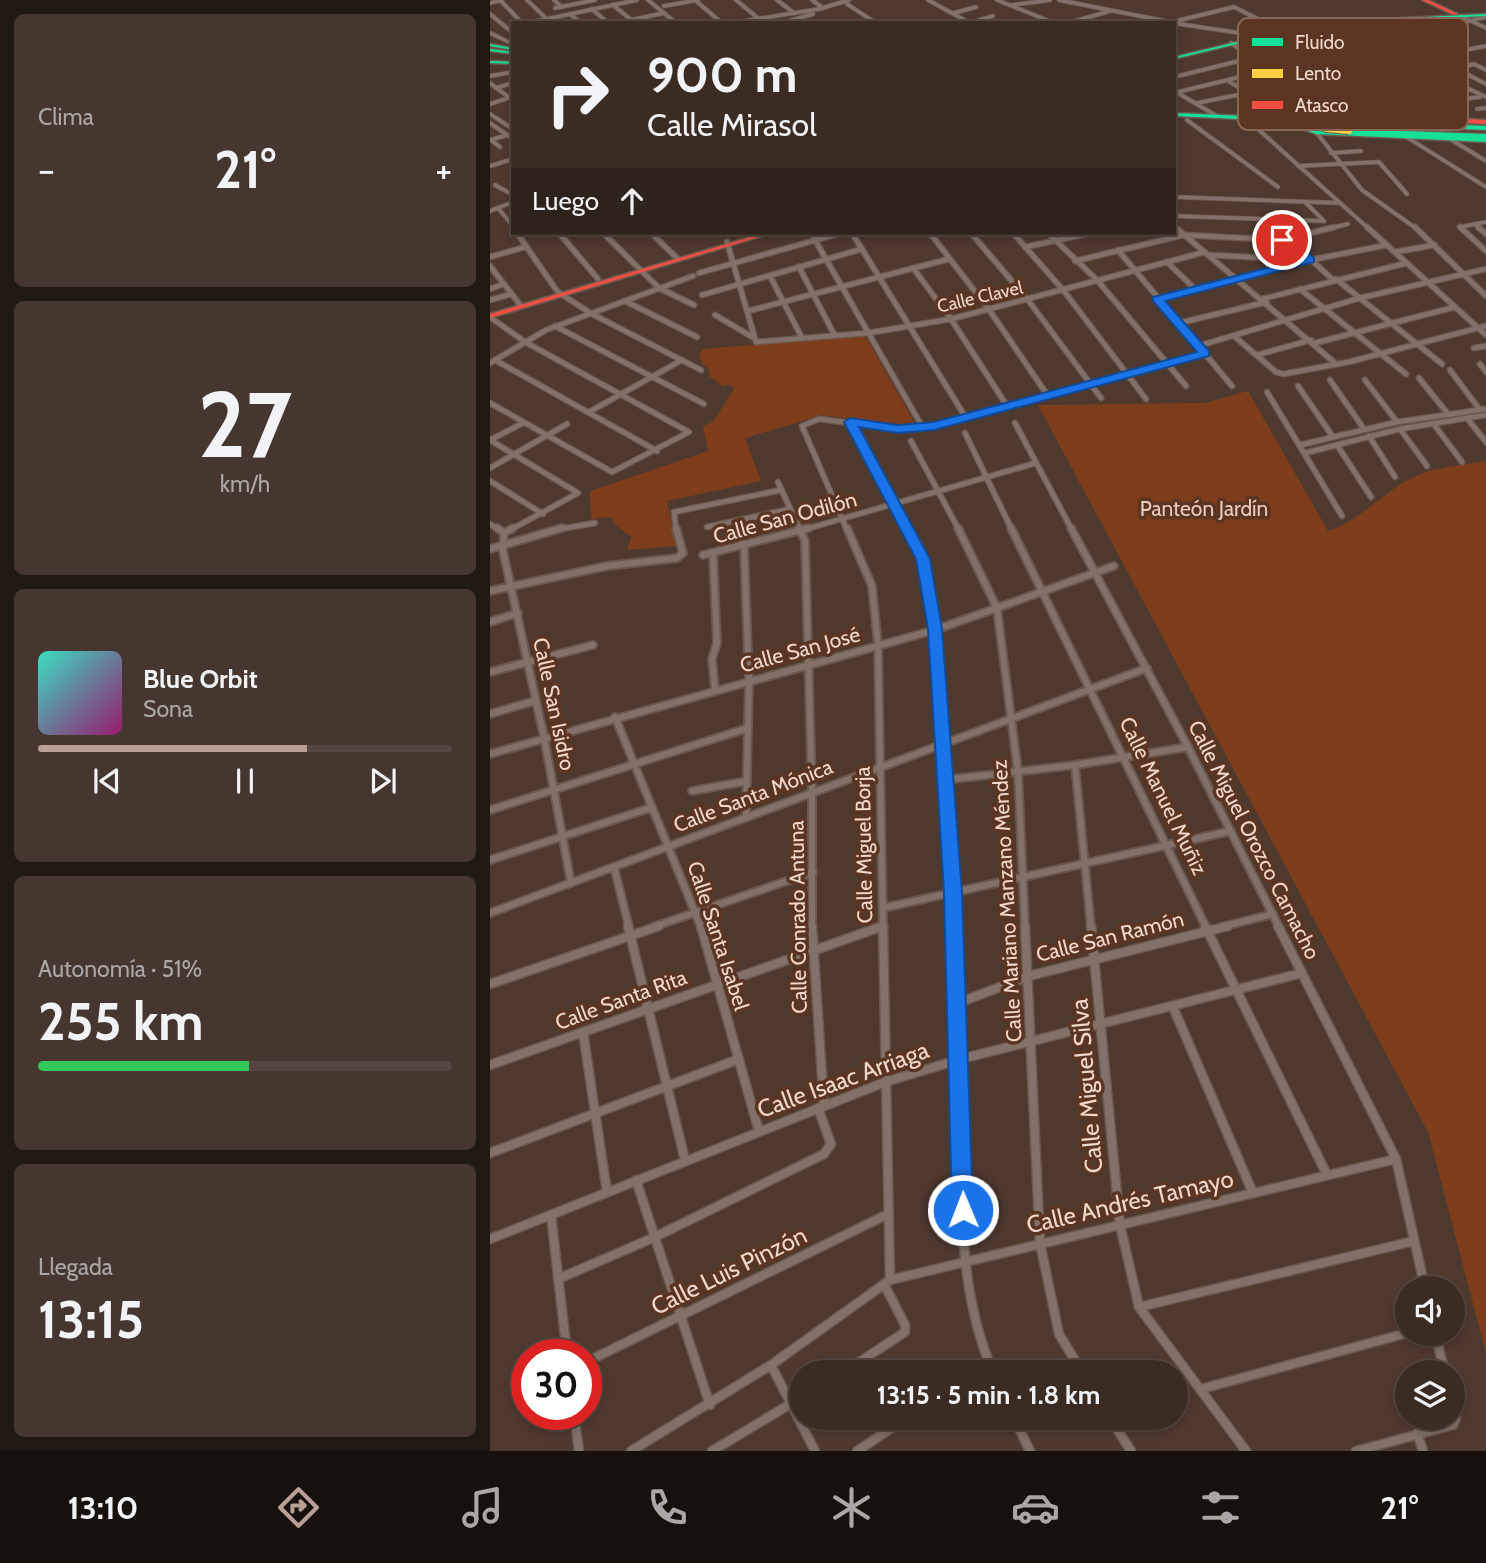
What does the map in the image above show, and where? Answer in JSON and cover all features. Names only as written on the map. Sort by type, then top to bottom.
[{"type":"main road","points":[[1424,0],[1466,18],[1486,16]]},
{"type":"main road","points":[[1176,57],[1238,41]]},
{"type":"main road","points":[[490,45],[511,46]]},
{"type":"main road","points":[[490,50],[511,46]]},
{"type":"main road","points":[[490,56],[511,58]]},
{"type":"main road","points":[[490,61],[511,64]]},
{"type":"main road","points":[[1176,114],[1238,117]]},
{"type":"main road","points":[[1217,116],[1238,114]]},
{"type":"main road","points":[[1176,120],[1238,122]]},
{"type":"main road","points":[[1468,128],[1485,133]]},
{"type":"main road","points":[[1310,130],[1447,138],[1485,133]]},
{"type":"main road","points":[[1336,130],[1485,133]]},
{"type":"main road","points":[[1414,130],[1485,133]]},
{"type":"main road","points":[[1438,130],[1485,133]]},
{"type":"main road","points":[[1460,130],[1485,133]]},
{"type":"main road","points":[[728,243],[747,235]]},
{"type":"main road","points":[[490,315],[559,292],[758,235]]},
{"type":"main road","points":[[559,292],[639,269]]},
{"type":"street","points":[[490,3],[501,0],[520,21]]},
{"type":"street","points":[[527,0],[547,19]]},
{"type":"street","points":[[554,0],[562,7]]},
{"type":"street","points":[[538,21],[637,0]]},
{"type":"street","points":[[648,0],[674,21]]},
{"type":"street","points":[[679,21],[664,6],[697,0],[720,21]]},
{"type":"street","points":[[736,0],[759,19]]},
{"type":"street","points":[[777,0],[794,13]]},
{"type":"street","points":[[812,0],[823,8]]},
{"type":"street","points":[[751,21],[857,0]]},
{"type":"street","points":[[928,0],[967,21]]},
{"type":"street","points":[[997,0],[1049,21]]},
{"type":"street","points":[[1011,5],[1050,0]]},
{"type":"street","points":[[1059,0],[1161,21]]},
{"type":"street","points":[[555,8],[596,1],[603,7]]},
{"type":"street","points":[[788,21],[848,1]]},
{"type":"street","points":[[848,1],[873,21]]},
{"type":"street","points":[[614,5],[634,21],[664,13]]},
{"type":"street","points":[[953,13],[976,7]]},
{"type":"street","points":[[1176,22],[1234,7],[1256,18]]},
{"type":"street","points":[[592,9],[606,21]]},
{"type":"street","points":[[1076,21],[1112,11]]},
{"type":"street","points":[[490,14],[511,31]]},
{"type":"street","points":[[570,14],[579,21]]},
{"type":"street","points":[[977,21],[993,16]]},
{"type":"street","points":[[1468,19],[1486,28]]},
{"type":"street","points":[[1176,24],[1238,33]]},
{"type":"street","points":[[506,27],[511,26]]},
{"type":"street","points":[[490,33],[511,46]]},
{"type":"street","points":[[1231,43],[1238,48]]},
{"type":"street","points":[[1468,49],[1486,46]]},
{"type":"street","points":[[1176,77],[1238,61]]},
{"type":"street","points":[[1468,66],[1474,64],[1486,71]]},
{"type":"street","points":[[1471,76],[1486,71]]},
{"type":"street","points":[[490,76],[511,72]]},
{"type":"street","points":[[1468,74],[1484,82]]},
{"type":"street","points":[[1176,92],[1238,78]]},
{"type":"street","points":[[1230,82],[1238,87]]},
{"type":"street","points":[[490,83],[511,97]]},
{"type":"street","points":[[496,88],[511,84]]},
{"type":"street","points":[[1468,86],[1486,95]]},
{"type":"street","points":[[1176,92],[1217,116]]},
{"type":"street","points":[[1197,103],[1238,95]]},
{"type":"street","points":[[490,104],[511,97]]},
{"type":"street","points":[[1468,98],[1480,97]]},
{"type":"street","points":[[1477,109],[1486,108]]},
{"type":"street","points":[[490,114],[511,129]]},
{"type":"street","points":[[1187,120],[1278,187]]},
{"type":"street","points":[[490,123],[511,138]]},
{"type":"street","points":[[1259,130],[1486,335]]},
{"type":"street","points":[[1316,132],[1362,190],[1419,230],[1486,296]]},
{"type":"street","points":[[491,140],[507,135]]},
{"type":"street","points":[[1405,136],[1480,183],[1486,184]]},
{"type":"street","points":[[1447,138],[1486,161]]},
{"type":"street","points":[[491,140],[500,147]]},
{"type":"street","points":[[1331,152],[1361,151]]},
{"type":"street","points":[[490,166],[511,160]]},
{"type":"street","points":[[1298,166],[1380,162],[1407,194]]},
{"type":"street","points":[[495,185],[511,194]]},
{"type":"street","points":[[1176,197],[1341,204]]},
{"type":"street","points":[[1305,202],[1331,228]]},
{"type":"street","points":[[490,211],[511,203]]},
{"type":"street","points":[[498,208],[511,224]]},
{"type":"street","points":[[1176,216],[1324,221]]},
{"type":"street","points":[[1486,222],[1460,226],[1486,251]]},
{"type":"street","points":[[1475,223],[1486,233]]},
{"type":"street","points":[[1075,261],[1184,235],[1288,238],[1348,224]]},
{"type":"street","points":[[1176,228],[1265,300],[1335,363]]},
{"type":"street","points":[[518,235],[559,292],[590,313],[701,370]]},
{"type":"street","points":[[561,235],[598,279]]},
{"type":"street","points":[[605,235],[659,288],[694,305]]},
{"type":"street","points":[[653,235],[677,258]]},
{"type":"street","points":[[812,235],[923,428]]},
{"type":"street","points":[[699,273],[834,235]]},
{"type":"street","points":[[853,235],[965,418]]},
{"type":"street","points":[[931,235],[990,311],[1048,396]]},
{"type":"street","points":[[973,235],[1028,300],[1101,398]]},
{"type":"street","points":[[1015,235],[1064,291],[1146,399]]},
{"type":"street","points":[[1050,235],[1098,281],[1186,386]]},
{"type":"street","points":[[1025,247],[1082,235]]},
{"type":"street","points":[[1288,238],[1310,260],[1442,363]]},
{"type":"street","points":[[728,243],[755,340]]},
{"type":"street","points":[[1157,299],[1310,260],[1387,245]]},
{"type":"street","points":[[1395,252],[1435,245]]},
{"type":"street","points":[[490,256],[525,247]]},
{"type":"street","points":[[702,295],[862,249]]},
{"type":"street","points":[[1118,250],[1232,386]]},
{"type":"street","name":"Calle Clavel","points":[[755,340],[869,333],[951,319],[1207,253],[1310,260]]},
{"type":"street","points":[[748,311],[949,259]]},
{"type":"street","points":[[1167,262],[1196,290]]},
{"type":"street","points":[[1179,323],[1334,279],[1407,263]]},
{"type":"street","points":[[490,266],[520,304]]},
{"type":"street","points":[[799,267],[835,336]]},
{"type":"street","points":[[913,268],[951,319],[1007,406]]},
{"type":"street","points":[[1198,346],[1326,307],[1486,269]]},
{"type":"street","points":[[492,362],[555,326],[693,276]]},
{"type":"street","points":[[770,276],[802,338]]},
{"type":"street","points":[[490,289],[504,284]]},
{"type":"street","points":[[1300,289],[1326,307],[1406,374]]},
{"type":"street","points":[[490,300],[511,293]]},
{"type":"street","points":[[625,301],[697,337]]},
{"type":"street","points":[[1257,355],[1455,307]]},
{"type":"street","points":[[490,315],[525,342],[689,432],[657,451],[612,472],[490,403]]},
{"type":"street","points":[[715,315],[755,340]]},
{"type":"street","points":[[555,326],[704,404]]},
{"type":"street","points":[[1234,336],[1279,374],[1382,354],[1486,326]]},
{"type":"street","points":[[1474,348],[1486,346]]},
{"type":"street","points":[[850,422],[898,429],[923,428],[1205,353]]},
{"type":"street","points":[[589,412],[682,360]]},
{"type":"street","points":[[492,362],[657,451]]},
{"type":"street","points":[[1480,365],[1486,372]]},
{"type":"street","points":[[1450,370],[1483,410]]},
{"type":"street","points":[[1419,378],[1448,414]]},
{"type":"street","points":[[1330,380],[1364,429]]},
{"type":"street","points":[[1365,380],[1397,422]]},
{"type":"street","points":[[1298,386],[1333,438]]},
{"type":"street","points":[[1267,391],[1342,516]]},
{"type":"street","points":[[1302,449],[1364,429],[1483,410]]},
{"type":"street","points":[[1302,449],[1337,445],[1400,429],[1486,415]]},
{"type":"street","points":[[1467,418],[1486,442]]},
{"type":"street","name":"Calle Miguel Borja","points":[[850,422],[819,419],[803,424],[801,428],[845,519],[873,588],[878,645],[887,1282]]},
{"type":"street","points":[[850,422],[923,559],[935,629],[961,1059],[964,1260],[982,1347],[988,1360]]},
{"type":"street","points":[[490,440],[523,423]]},
{"type":"street","name":"Calle Miguel Orozco Camacho","points":[[1015,423],[1188,747],[1396,1159],[1422,1276]]},
{"type":"street","points":[[1433,423],[1462,462]]},
{"type":"street","points":[[490,468],[567,424]]},
{"type":"street","points":[[1400,429],[1427,466]]},
{"type":"street","name":"Calle Manuel Muñiz","points":[[965,433],[989,476],[1327,1175]]},
{"type":"street","points":[[1369,436],[1395,477]]},
{"type":"street","points":[[490,440],[578,493],[490,549]]},
{"type":"street","name":"Calle Mariano Manzano Méndez","points":[[911,442],[939,490],[997,608],[1018,772],[1033,1041],[1040,1243],[1059,1334],[1075,1360]]},
{"type":"street","points":[[1337,445],[1371,497]]},
{"type":"street","name":"Calle San Odilón","points":[[703,555],[744,547],[1036,463]]},
{"type":"street","points":[[490,481],[543,514]]},
{"type":"street","name":"Calle Conrado Antuna","points":[[558,1279],[654,1237],[829,1150],[831,1144],[821,1107],[812,949],[813,791],[805,541],[778,482]]},
{"type":"street","points":[[490,591],[607,566],[681,555],[674,512],[781,490]]},
{"type":"street","points":[[707,527],[790,509]]},
{"type":"street","points":[[735,521],[744,547],[749,680],[746,817]]},
{"type":"street","points":[[503,539],[595,523]]},
{"type":"street","points":[[490,524],[503,539]]},
{"type":"street","name":"Calle San Isidro","points":[[503,539],[571,883]]},
{"type":"street","points":[[713,554],[717,643],[712,659],[715,689]]},
{"type":"street","name":"Calle San José","points":[[490,754],[935,629],[1114,566]]},
{"type":"street","points":[[490,622],[518,613]]},
{"type":"street","points":[[490,673],[593,645]]},
{"type":"street","name":"Calle Santa Mónica","points":[[490,913],[1147,668]]},
{"type":"street","points":[[490,714],[534,701]]},
{"type":"street","name":"Calle Santa Isabel","points":[[615,717],[650,808],[697,912],[759,1132]]},
{"type":"street","points":[[490,810],[748,728]]},
{"type":"street","points":[[944,780],[1075,765],[1188,747]]},
{"type":"street","name":"Calle Miguel Silva","points":[[1075,765],[1087,863],[1119,1225],[1139,1307],[1246,1451]]},
{"type":"street","points":[[692,791],[747,781]]},
{"type":"street","points":[[490,860],[650,808]]},
{"type":"street","points":[[883,908],[1231,831]]},
{"type":"street","points":[[614,867],[685,1160]]},
{"type":"street","points":[[490,984],[813,872]]},
{"type":"street","name":"Calle San Ramón","points":[[958,1003],[1029,976],[1273,915]]},
{"type":"street","name":"Calle Santa Rita","points":[[490,1065],[883,926]]},
{"type":"street","name":"Calle Isaac Arriaga","points":[[490,1239],[885,1082],[961,1059],[1302,973]]},
{"type":"street","points":[[1173,1007],[1253,1193]]},
{"type":"street","points":[[583,1032],[607,1192]]},
{"type":"street","points":[[490,1153],[739,1059]]},
{"type":"street","name":"Calle Andrés Tamayo","points":[[631,1451],[710,1405],[771,1365],[887,1282],[964,1260],[1396,1159]]},
{"type":"street","points":[[636,1180],[710,1405]]},
{"type":"street","points":[[551,1214],[565,1339]]},
{"type":"street","name":"Calle Luis Pinzón","points":[[602,1354],[888,1214]]},
{"type":"street","points":[[1139,1307],[1414,1241]]},
{"type":"street","points":[[862,1360],[905,1332],[905,1325],[887,1282]]},
{"type":"street","points":[[1201,1389],[1395,1336]]},
{"type":"street","points":[[771,1365],[789,1398]]},
{"type":"street","points":[[712,1451],[789,1406]]},
{"type":"street","points":[[577,1430],[579,1451]]},
{"type":"street","points":[[805,1430],[815,1451]]},
{"type":"street","points":[[857,1451],[889,1430]]},
{"type":"street","points":[[1020,1430],[1030,1451]]},
{"type":"street","points":[[1118,1430],[1131,1451]]},
{"type":"street","points":[[1356,1451],[1427,1430]]},
{"type":"street","points":[[1417,1433],[1423,1451]]},
{"type":"green space","points":[[865,336],[917,427],[822,415],[745,438],[761,481],[667,501],[676,546],[627,550],[631,537],[614,524],[611,517],[591,519],[590,491],[708,451],[703,426],[713,422],[734,389],[730,385],[723,386],[709,376],[710,370],[703,365],[699,355],[702,349]]},
{"type":"green space","name":"Panteón Jardín","points":[[1248,391],[1328,531],[1341,526],[1397,487],[1421,474],[1445,467],[1486,461],[1486,1353],[1428,1132],[1038,405],[1205,403]]},
{"type":"traffic: fast","points":[[1424,18],[1486,15]]},
{"type":"traffic: fast","points":[[1176,58],[1238,43]]},
{"type":"traffic: fast","points":[[490,45],[511,49]]},
{"type":"traffic: fast","points":[[490,50],[511,53]]},
{"type":"traffic: fast","points":[[490,62],[511,63]]},
{"type":"traffic: fast","points":[[1176,114],[1238,117]]},
{"type":"traffic: fast","points":[[1468,127],[1486,128]]},
{"type":"traffic: fast","points":[[1310,130],[1316,132]]},
{"type":"traffic: fast","points":[[1349,131],[1486,136]]},
{"type":"traffic: fast","points":[[1316,132],[1486,140]]},
{"type":"traffic: jam","points":[[1424,0],[1456,14]]},
{"type":"traffic: jam","points":[[1468,121],[1486,122]]},
{"type":"traffic: jam","points":[[490,316],[762,235]]},
{"type":"traffic: slow","points":[[1338,130],[1349,131]]},
{"type":"route","points":[[963,1210],[961,1059],[935,629],[923,559],[850,422],[898,429],[934,426],[1205,353],[1157,299],[1310,260],[1288,238],[1282,240]]}]
